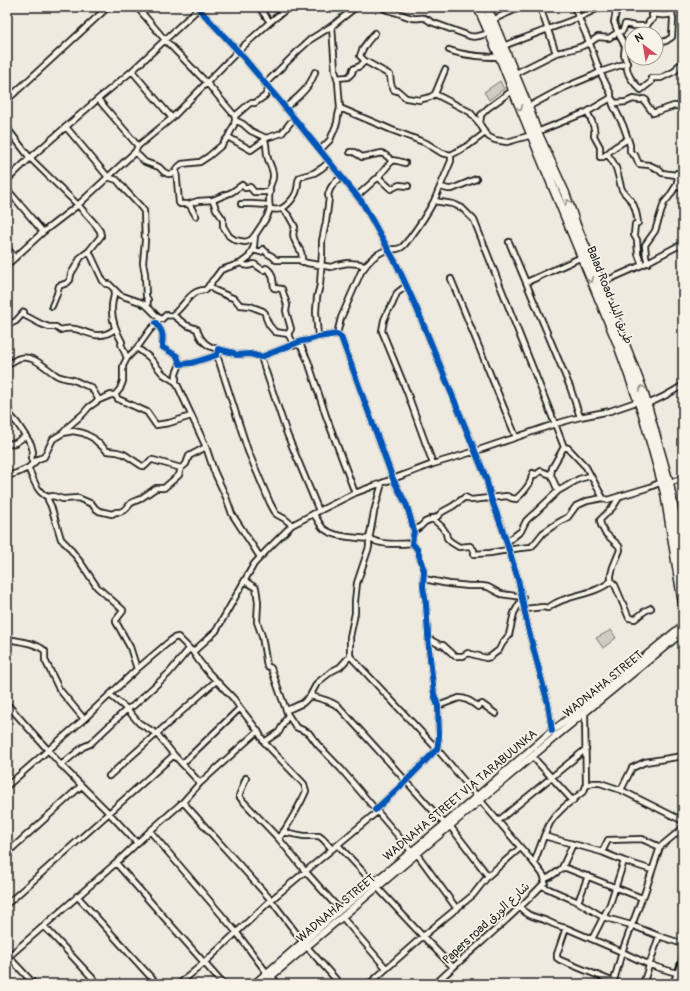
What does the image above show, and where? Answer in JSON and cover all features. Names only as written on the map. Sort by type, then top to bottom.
[{"type":"highway","name":"Balad Road طريق البلد","points":[[478,7],[513,90],[565,193],[576,225],[624,340],[647,404],[682,550],[683,562]]},
{"type":"highway","name":"Balad Road طريق البلد","points":[[487,7],[528,107],[534,133],[617,342],[643,414],[665,482],[666,500],[683,604]]},
{"type":"main road","name":"WADNAHA STREET VIA TARABUUNKA","points":[[476,801],[552,731],[683,625]]},
{"type":"main road","name":"WADNAHA STREET","points":[[262,984],[269,974],[342,918],[376,885],[476,801],[683,632]]},
{"type":"main road","points":[[305,945],[340,910],[376,885]]},
{"type":"main road","points":[[254,984],[269,974]]},
{"type":"street","points":[[7,100],[108,7]]},
{"type":"street","points":[[137,7],[166,41],[207,83],[235,118],[251,131],[266,139]]},
{"type":"street","points":[[259,7],[270,22]]},
{"type":"street","points":[[7,265],[42,232],[78,205],[135,152],[138,146],[172,118],[238,51],[289,7]]},
{"type":"street","points":[[265,84],[311,39],[332,26],[356,7]]},
{"type":"street","points":[[382,7],[387,11],[393,11],[413,18],[426,18],[433,23],[470,37],[490,33]]},
{"type":"street","points":[[492,20],[521,7]]},
{"type":"street","points":[[540,7],[556,53]]},
{"type":"street","points":[[574,7],[600,72],[611,94],[613,105],[630,144],[630,151],[635,155],[639,164],[649,165],[658,169],[662,173],[676,175],[677,173],[683,174]]},
{"type":"street","points":[[503,46],[578,18],[601,7]]},
{"type":"street","points":[[617,7],[614,22],[624,44]]},
{"type":"street","points":[[664,41],[672,37],[671,7]]},
{"type":"street","points":[[7,180],[30,158],[166,41],[199,8],[238,51],[362,202],[397,264],[486,478],[491,498],[518,579],[538,669],[548,704],[552,731]]},
{"type":"street","points":[[514,74],[556,53],[590,44],[598,37],[609,38],[623,30],[625,24],[647,26],[652,19],[652,15],[656,14],[664,16],[672,13]]},
{"type":"street","points":[[320,150],[330,140],[340,108],[338,78],[335,70],[332,26]]},
{"type":"street","points":[[375,33],[364,46],[360,56],[365,61],[390,76],[391,84],[394,90],[398,91],[406,98],[420,100],[423,98],[431,98],[435,94],[445,70]]},
{"type":"street","points":[[449,50],[456,53],[469,55],[500,57]]},
{"type":"street","points":[[338,78],[348,78],[353,69],[360,66],[365,61]]},
{"type":"street","points":[[626,66],[630,76],[641,90],[651,82],[651,78],[661,78],[675,71],[678,66],[683,64]]},
{"type":"street","points":[[528,107],[563,88],[600,72],[624,65]]},
{"type":"street","points":[[132,71],[172,118]]},
{"type":"street","points":[[285,108],[303,93],[308,87],[315,72]]},
{"type":"street","points":[[637,86],[641,99]]},
{"type":"street","points":[[269,88],[265,96],[255,103],[250,103],[235,118],[234,126],[228,137],[210,156],[200,162],[182,164],[176,170],[176,173],[180,204],[213,200],[232,192],[242,185],[245,188],[250,187],[254,192],[270,192]]},
{"type":"street","points":[[480,124],[481,115],[488,108],[513,90]]},
{"type":"street","points":[[435,94],[470,112],[480,124],[485,134],[489,137],[495,140],[507,142],[587,112],[611,98]]},
{"type":"street","points":[[611,98],[615,103],[626,102],[633,99],[646,100],[645,102],[653,113],[674,106],[683,106]]},
{"type":"street","points":[[98,99],[138,146]]},
{"type":"street","points":[[340,108],[426,143],[442,154],[451,156],[485,134]]},
{"type":"street","points":[[587,112],[594,127],[594,136],[600,148],[600,157],[604,157],[615,146],[628,139]]},
{"type":"street","points":[[228,137],[251,150],[266,139],[282,133],[294,118]]},
{"type":"street","points":[[66,127],[108,177],[117,180],[144,211],[145,241],[143,263],[146,296],[148,300],[147,306]]},
{"type":"street","points":[[7,128],[30,158],[78,205],[101,233],[101,236],[89,251],[81,257],[71,274],[70,280],[59,286],[52,306]]},
{"type":"street","points":[[213,200],[222,219],[223,226],[229,236],[235,240],[245,242],[251,240],[256,235],[267,217],[270,207],[270,186],[273,177],[271,165],[267,156],[266,139]]},
{"type":"street","points":[[135,152],[145,162],[159,167],[164,172],[168,174],[176,173]]},
{"type":"street","points":[[350,152],[354,152],[362,157],[382,153],[391,160],[405,163]]},
{"type":"street","points":[[607,154],[614,162],[619,174],[621,187],[634,208],[638,223],[635,224],[634,235],[637,240],[638,254],[642,265]]},
{"type":"street","points":[[337,334],[341,318],[364,267],[377,255],[388,249],[394,250],[401,248],[418,227],[441,187],[451,161],[451,156]]},
{"type":"street","points":[[357,196],[379,178],[391,160]]},
{"type":"street","points":[[282,209],[294,196],[298,188],[297,183],[300,177],[314,173],[329,162]]},
{"type":"street","points":[[648,263],[645,245],[655,231],[664,203],[676,186],[678,178],[676,175]]},
{"type":"street","points":[[318,337],[316,312],[317,297],[320,285],[322,242],[326,222],[328,195],[331,187],[337,180],[342,178]]},
{"type":"street","points":[[379,178],[391,189],[399,185],[408,186]]},
{"type":"street","points":[[441,187],[448,190],[476,180]]},
{"type":"street","points":[[676,186],[683,189]]},
{"type":"street","points":[[7,189],[42,232]]},
{"type":"street","points":[[434,201],[453,204],[462,208],[474,220],[564,447],[568,448],[586,467],[603,498]]},
{"type":"street","points":[[189,204],[196,216]]},
{"type":"street","points":[[241,204],[252,204],[282,209],[289,216],[295,227],[295,242],[300,251],[302,262]]},
{"type":"street","points":[[7,476],[18,474],[38,459],[44,457],[53,439],[63,432],[89,407],[99,400],[115,395],[120,389],[123,381],[123,366],[127,358],[137,348],[150,330],[158,321],[166,316],[173,315],[191,295],[201,290],[205,290],[221,270],[241,263],[249,256],[253,250],[256,235]]},
{"type":"street","points":[[509,242],[570,387],[580,417]]},
{"type":"street","points":[[601,283],[648,263],[683,244]]},
{"type":"street","points":[[7,248],[15,258]]},
{"type":"street","points":[[253,250],[261,252],[263,249],[276,260],[299,260],[307,264],[317,264],[331,267],[348,263],[360,264],[364,267]]},
{"type":"street","points":[[89,251],[101,278],[106,284],[109,284],[120,295],[147,306],[158,321],[163,335],[162,347],[177,356],[180,364],[176,374],[176,382],[206,448],[232,514],[260,557]]},
{"type":"street","points":[[527,282],[582,257]]},
{"type":"street","points":[[241,263],[245,266],[254,264],[258,265],[261,269],[264,270],[266,268],[270,271],[274,288],[282,290],[287,305],[286,311],[291,330],[288,334]]},
{"type":"street","points":[[451,278],[516,437]]},
{"type":"street","points":[[209,285],[214,290],[235,299],[240,305],[250,306],[263,311],[275,332],[288,334]]},
{"type":"street","points":[[406,286],[397,293],[384,320],[382,331],[407,392],[433,464]]},
{"type":"street","points":[[115,291],[112,311],[115,329],[122,342],[121,344],[127,358]]},
{"type":"street","points":[[7,321],[12,323],[16,321],[24,312],[24,314],[31,319],[49,327],[56,327],[60,330],[65,328],[74,329],[100,336],[115,329]]},
{"type":"street","points":[[173,315],[186,325],[197,329],[199,335],[210,347],[218,352],[248,451],[276,514],[292,525]]},
{"type":"street","points":[[288,334],[294,344],[301,346],[308,361],[326,416],[355,493]]},
{"type":"street","points":[[180,364],[192,363],[218,352],[234,352],[236,355],[250,354],[261,358],[302,341],[337,334]]},
{"type":"street","points":[[179,984],[204,963],[271,900],[338,845],[376,811],[438,749],[438,706],[434,694],[426,604],[423,587],[424,571],[417,549],[412,543],[414,531],[407,506],[393,479],[341,337],[337,334]]},
{"type":"street","points":[[137,348],[149,357],[163,374],[176,382]]},
{"type":"street","points":[[7,366],[11,362],[20,358],[25,357],[32,359],[56,375],[71,380],[72,379],[91,387],[99,400]]},
{"type":"street","points":[[261,358],[287,434],[319,511]]},
{"type":"street","points":[[647,404],[670,394],[683,386]]},
{"type":"street","points":[[115,395],[118,399],[146,412],[156,425],[191,416]]},
{"type":"street","points":[[61,765],[83,747],[90,744],[127,709],[133,706],[169,673],[191,650],[216,631],[254,564],[292,525],[355,493],[433,464],[555,424],[610,411],[638,401]]},
{"type":"street","points":[[7,405],[10,415],[32,446],[33,452],[31,458],[33,464]]},
{"type":"street","points":[[63,432],[83,433],[93,438],[107,451],[124,454],[142,466],[145,466],[153,460],[181,468]]},
{"type":"street","points":[[7,444],[20,441],[26,436]]},
{"type":"street","points":[[558,491],[551,475],[552,468],[564,447]]},
{"type":"street","points":[[28,468],[37,488],[44,495],[61,499],[81,499],[92,504],[99,511],[112,514],[126,509],[131,504],[156,488],[164,488],[179,475],[181,468],[186,464],[189,456],[206,448]]},
{"type":"street","points":[[414,531],[424,522],[437,517],[464,497],[471,500],[507,496],[516,499],[521,495],[531,481],[530,477],[533,474],[535,475],[540,471],[551,475]]},
{"type":"street","points":[[506,542],[521,532],[526,521],[558,491],[579,479],[590,476]]},
{"type":"street","points":[[432,518],[442,527],[451,542],[459,548],[470,546],[474,550],[474,554],[490,554],[531,547],[543,533],[568,517],[576,506],[587,501],[603,498],[607,500],[683,478]]},
{"type":"street","points":[[382,483],[374,512],[369,540],[370,547],[357,583],[355,613],[350,637],[350,656],[438,749],[476,801],[498,822],[534,863],[550,823],[564,807],[584,791],[586,786],[585,712]]},
{"type":"street","points":[[620,496],[613,507],[600,520],[606,533],[619,546],[620,550],[613,567],[611,581],[617,588],[629,618],[635,619],[651,608]]},
{"type":"street","points":[[48,497],[60,539],[82,563],[97,587],[124,611],[116,622],[130,647],[137,669]]},
{"type":"street","points":[[313,514],[320,525],[325,529],[342,536],[379,542],[399,544],[412,543]]},
{"type":"street","points":[[424,579],[449,584],[488,587],[491,590],[501,594],[522,597]]},
{"type":"street","points":[[245,581],[256,588],[258,602],[257,622],[262,636],[268,666],[272,668],[288,715],[296,727],[309,733],[318,745],[341,769],[414,853],[457,909]]},
{"type":"street","points":[[525,610],[543,607],[548,608],[575,596],[585,594],[611,581]]},
{"type":"street","points":[[429,639],[443,645],[455,656],[471,654],[486,658],[490,657],[499,650],[509,635],[514,613],[522,597]]},
{"type":"street","points":[[7,786],[84,719],[137,669],[170,641],[178,637],[191,650],[216,681],[234,699],[258,731],[264,742],[304,784],[306,790],[298,809],[279,839]]},
{"type":"street","points":[[7,639],[25,642],[42,648],[45,651],[45,660],[59,688],[84,719]]},
{"type":"street","points":[[286,710],[303,703],[310,696],[317,683],[340,666],[350,656]]},
{"type":"street","points":[[109,776],[216,681]]},
{"type":"street","points":[[110,695],[127,709],[139,723],[156,734],[200,783]]},
{"type":"street","points":[[310,696],[329,701],[339,707],[448,825],[488,876]]},
{"type":"street","points":[[438,706],[459,698],[463,698],[471,701],[478,707],[482,704],[496,714]]},
{"type":"street","points":[[7,704],[61,765],[137,843]]},
{"type":"street","points":[[182,764],[240,708]]},
{"type":"street","points":[[264,742],[279,732],[288,715]]},
{"type":"street","points":[[34,984],[7,956],[116,863],[184,802],[200,783],[258,731]]},
{"type":"street","points":[[498,822],[586,749]]},
{"type":"street","points":[[7,904],[174,755]]},
{"type":"street","points":[[532,756],[573,801]]},
{"type":"street","points":[[621,790],[632,768],[645,762],[683,756]]},
{"type":"street","points":[[246,778],[240,796],[242,800],[279,839],[340,910]]},
{"type":"street","points":[[586,786],[592,783],[600,783],[621,790],[683,821]]},
{"type":"street","points":[[7,853],[81,786]]},
{"type":"street","points":[[184,802],[271,900],[305,945],[340,984]]},
{"type":"street","points":[[566,928],[556,954],[557,958],[614,983],[631,925],[644,895],[660,847],[683,828]]},
{"type":"street","points":[[150,831],[278,984]]},
{"type":"street","points":[[283,832],[304,836],[320,836],[332,849]]},
{"type":"street","points":[[544,836],[602,852],[652,870]]},
{"type":"street","points":[[602,852],[608,840],[642,839],[660,847]]},
{"type":"street","points":[[545,879],[554,875],[562,868],[573,844]]},
{"type":"street","points":[[338,845],[422,937],[453,967]]},
{"type":"street","points":[[369,984],[422,937],[473,895],[488,876],[520,848]]},
{"type":"street","points":[[592,939],[610,904],[624,861]]},
{"type":"street","points":[[116,863],[223,984]]},
{"type":"street","name":"Papers road شارع الورق","points":[[435,984],[542,886],[545,882],[544,876],[534,863]]},
{"type":"street","points":[[562,868],[588,876],[642,898]]},
{"type":"street","points":[[578,902],[588,876]]},
{"type":"street","points":[[542,886],[578,902],[604,917],[683,944]]},
{"type":"street","points":[[77,896],[157,984]]},
{"type":"street","points":[[520,907],[525,913],[533,917],[566,928],[650,965],[683,975]]},
{"type":"street","points":[[342,918],[386,968]]},
{"type":"street","points":[[44,926],[98,984]]},
{"type":"street","points":[[643,984],[659,936]]},
{"type":"street","points":[[673,984],[683,958]]},
{"type":"shaded area","points":[[500,81],[504,89],[489,100],[484,92]]},
{"type":"shaded area","points":[[611,630],[616,638],[603,648],[596,638]]},
{"type":"cycle path","points":[[197,7],[238,51],[362,202],[397,265],[417,309],[486,478],[491,498],[518,579],[528,628],[548,704],[552,731]]},
{"type":"cycle path","points":[[156,323],[162,334],[162,347],[177,356],[180,364],[192,363],[217,355],[218,349],[234,353],[236,355],[250,354],[261,357],[302,341],[337,334],[341,337],[393,479],[407,506],[414,531],[412,543],[417,549],[424,571],[423,587],[426,604],[429,649],[434,694],[438,706],[439,737],[437,749],[375,810]]}]
